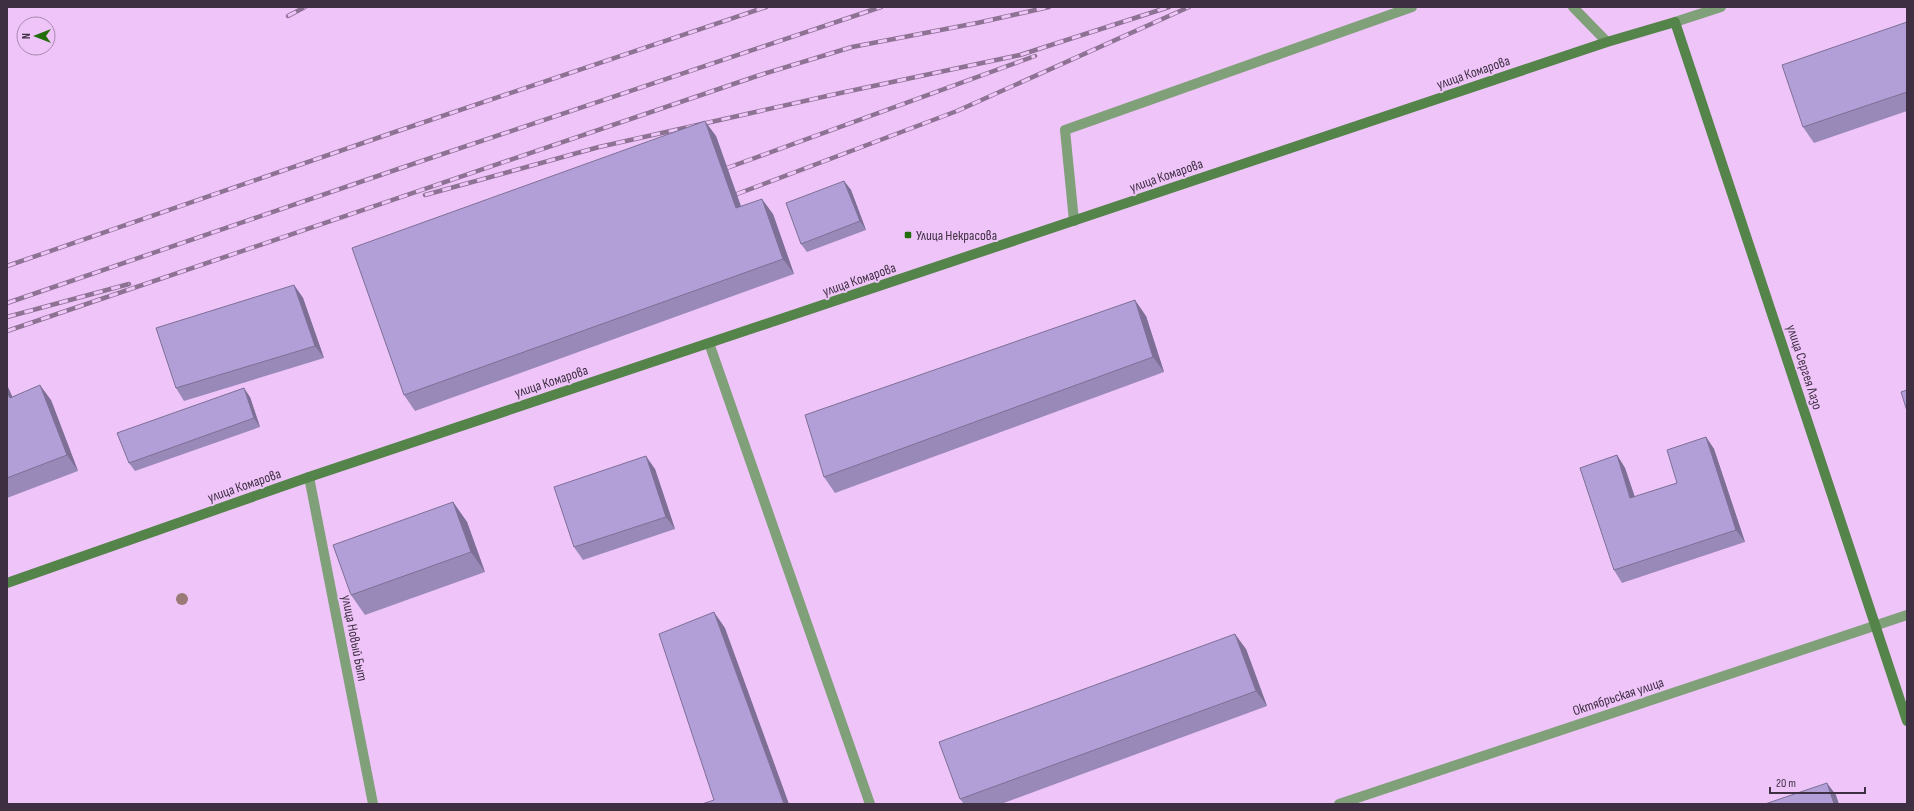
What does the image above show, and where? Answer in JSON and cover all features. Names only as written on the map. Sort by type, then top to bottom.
[{"type":"main road","name":"улица Комарова","points":[[7,583],[309,477],[1607,42],[1676,22]]},
{"type":"main road","name":"улица Сергея Лазо","points":[[1676,22],[1907,721]]},
{"type":"street","points":[[1074,221],[1065,130],[1412,7]]},
{"type":"street","points":[[1573,7],[1607,42]]},
{"type":"street","name":"улица Комарова","points":[[1676,22],[1721,7]]},
{"type":"street","points":[[709,343],[870,804]]},
{"type":"street","name":"улица Новый Быт","points":[[309,477],[373,804]]},
{"type":"street","name":"Октябрьская улица","points":[[1338,804],[1907,615]]},
{"type":"building","points":[[1907,22],[1907,92],[1803,127],[1782,65]]},
{"type":"building","points":[[705,121],[736,208],[762,199],[783,259],[404,395],[352,248]]},
{"type":"building","points":[[844,181],[860,221],[801,244],[786,203]]},
{"type":"building","points":[[294,285],[315,346],[176,388],[156,328]]},
{"type":"building","points":[[1135,300],[1153,357],[824,477],[805,415]]},
{"type":"building","points":[[40,385],[67,455],[7,478],[7,393],[10,398]]},
{"type":"building","points":[[244,388],[254,418],[129,463],[117,433]]},
{"type":"building","points":[[1907,390],[1907,411],[1901,392]]},
{"type":"building","points":[[1706,437],[1736,530],[1614,570],[1580,468],[1617,455],[1630,498],[1677,483],[1667,450]]},
{"type":"building","points":[[646,456],[666,517],[574,547],[554,487]]},
{"type":"building","points":[[453,502],[471,552],[351,595],[333,545]]},
{"type":"building","points":[[714,612],[784,804],[702,804],[714,800],[659,634]]},
{"type":"building","points":[[1235,634],[1256,691],[960,799],[939,742]]},
{"type":"building","points":[[1827,783],[1834,804],[1765,804]]},
{"type":"railway","points":[[288,16],[305,7]]},
{"type":"railway","points":[[7,266],[389,134],[766,7]]},
{"type":"railway","points":[[7,303],[401,168],[881,7]]},
{"type":"railway","points":[[7,331],[757,76],[852,47],[977,23],[1049,7]]},
{"type":"railway","points":[[425,195],[599,147],[845,92],[1020,55],[1169,7]]},
{"type":"railway","points":[[737,194],[957,111],[1189,7]]},
{"type":"railway","points":[[727,168],[1035,56]]},
{"type":"railway","points":[[7,317],[129,284]]},
{"type":"place","name":"Улица Некрасова","points":[[908,235]]}]
